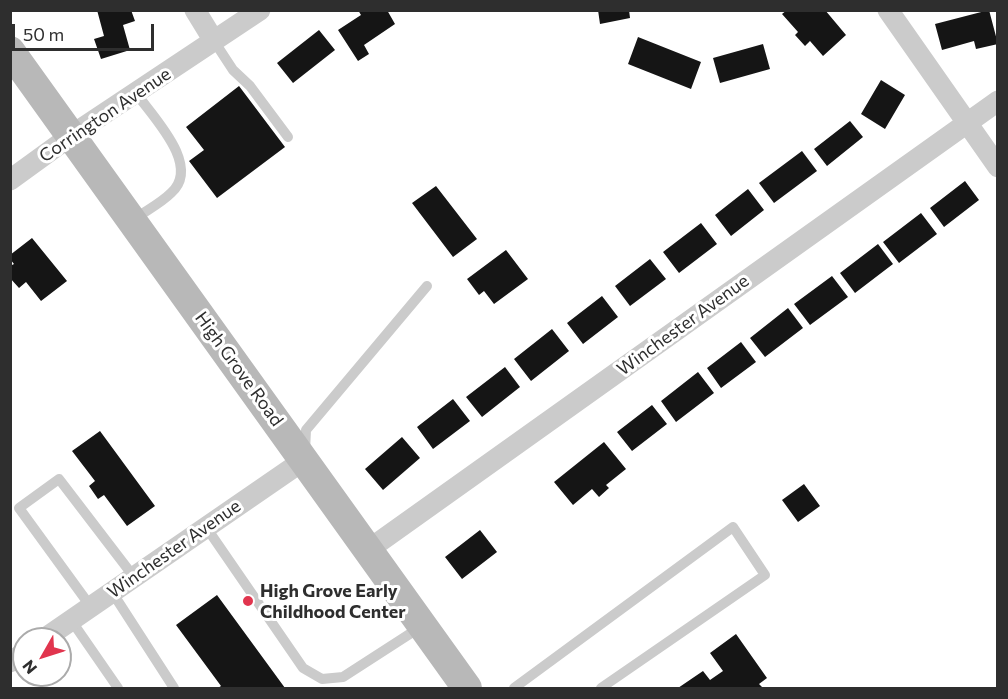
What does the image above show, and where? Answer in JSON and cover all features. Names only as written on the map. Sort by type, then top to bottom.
[{"type":"main road","name":"High Grove Road","points":[[10,51],[467,688]]},
{"type":"street","points":[[195,10],[214,41]]},
{"type":"street","name":"Corrington Avenue","points":[[10,180],[72,135],[260,10]]},
{"type":"street","points":[[888,10],[998,167]]},
{"type":"street","name":"Winchester Avenue","points":[[368,550],[998,100]]},
{"type":"street","name":"Winchester Avenue","points":[[61,627],[304,460]]},
{"type":"lane","points":[[214,41],[233,70],[250,86],[288,136]]},
{"type":"lane","points":[[132,220],[172,193],[181,180],[182,166],[175,147],[136,93]]},
{"type":"lane","points":[[304,460],[306,430],[428,286]]},
{"type":"lane","points":[[91,607],[19,508],[59,479],[134,577]]},
{"type":"lane","points":[[206,527],[303,668],[322,679],[343,677],[422,626]]},
{"type":"lane","points":[[514,688],[733,527],[765,575],[601,688]]},
{"type":"lane","points":[[112,592],[174,688]]},
{"type":"lane","points":[[71,620],[118,688]]},
{"type":"building","points":[[97,10],[131,10],[135,21],[123,25],[130,50],[101,59],[94,39],[104,36]]},
{"type":"building","points":[[358,10],[387,10],[395,24],[364,45],[369,54],[358,61],[338,30],[361,15]]},
{"type":"building","points":[[598,10],[629,10],[630,18],[600,24]]},
{"type":"building","points":[[787,10],[825,10],[846,35],[823,56],[810,41],[805,46],[795,35],[798,32],[782,14]]},
{"type":"building","points":[[989,10],[998,44],[976,49],[974,41],[942,50],[935,24]]},
{"type":"building","points":[[319,30],[335,50],[293,83],[277,63]]},
{"type":"building","points":[[638,37],[701,62],[691,89],[628,64]]},
{"type":"building","points":[[763,44],[770,69],[720,83],[713,58]]},
{"type":"building","points":[[881,80],[905,95],[885,129],[861,114]]},
{"type":"building","points":[[239,86],[285,147],[217,198],[189,161],[204,150],[186,127]]},
{"type":"building","points":[[850,121],[863,137],[827,166],[814,149]]},
{"type":"building","points":[[802,151],[817,171],[774,203],[759,183]]},
{"type":"building","points":[[965,181],[979,200],[944,227],[930,208]]},
{"type":"building","points":[[436,186],[477,239],[453,257],[412,203]]},
{"type":"building","points":[[748,189],[764,210],[731,236],[715,215]]},
{"type":"building","points":[[921,213],[937,234],[899,263],[883,242]]},
{"type":"building","points":[[701,223],[717,244],[679,273],[663,252]]},
{"type":"building","points":[[32,238],[67,281],[41,301],[26,282],[19,288],[10,278],[10,266],[14,264],[10,255]]},
{"type":"building","points":[[878,244],[893,264],[855,293],[840,273]]},
{"type":"building","points":[[506,250],[528,279],[494,304],[484,291],[479,295],[467,279]]},
{"type":"building","points":[[650,259],[666,279],[630,306],[615,286]]},
{"type":"building","points":[[832,276],[848,297],[810,325],[794,304]]},
{"type":"building","points":[[602,296],[618,317],[583,344],[567,323]]},
{"type":"building","points":[[788,308],[803,328],[765,357],[750,338]]},
{"type":"building","points":[[552,329],[569,351],[531,381],[514,359]]},
{"type":"building","points":[[741,342],[756,362],[721,388],[707,368]]},
{"type":"building","points":[[505,367],[520,387],[482,417],[466,397]]},
{"type":"building","points":[[698,372],[714,393],[676,422],[661,401]]},
{"type":"building","points":[[453,399],[470,421],[433,449],[417,427]]},
{"type":"building","points":[[652,405],[667,424],[632,451],[617,432]]},
{"type":"building","points":[[100,431],[155,506],[127,526],[104,495],[98,499],[89,486],[95,481],[72,451]]},
{"type":"building","points":[[402,437],[420,458],[383,490],[365,469]]},
{"type":"building","points":[[604,442],[626,469],[606,485],[609,488],[599,497],[592,489],[573,505],[554,482]]},
{"type":"building","points":[[804,484],[820,506],[798,522],[782,500]]},
{"type":"building","points":[[480,530],[497,552],[462,579],[445,557]]},
{"type":"building","points":[[217,595],[285,688],[218,688],[221,686],[176,625]]},
{"type":"building","points":[[736,634],[767,678],[759,684],[763,688],[678,688],[703,671],[710,680],[723,671],[710,653]]},
{"type":"place","name":"High Grove Early Childhood Center","points":[[248,601]]}]
